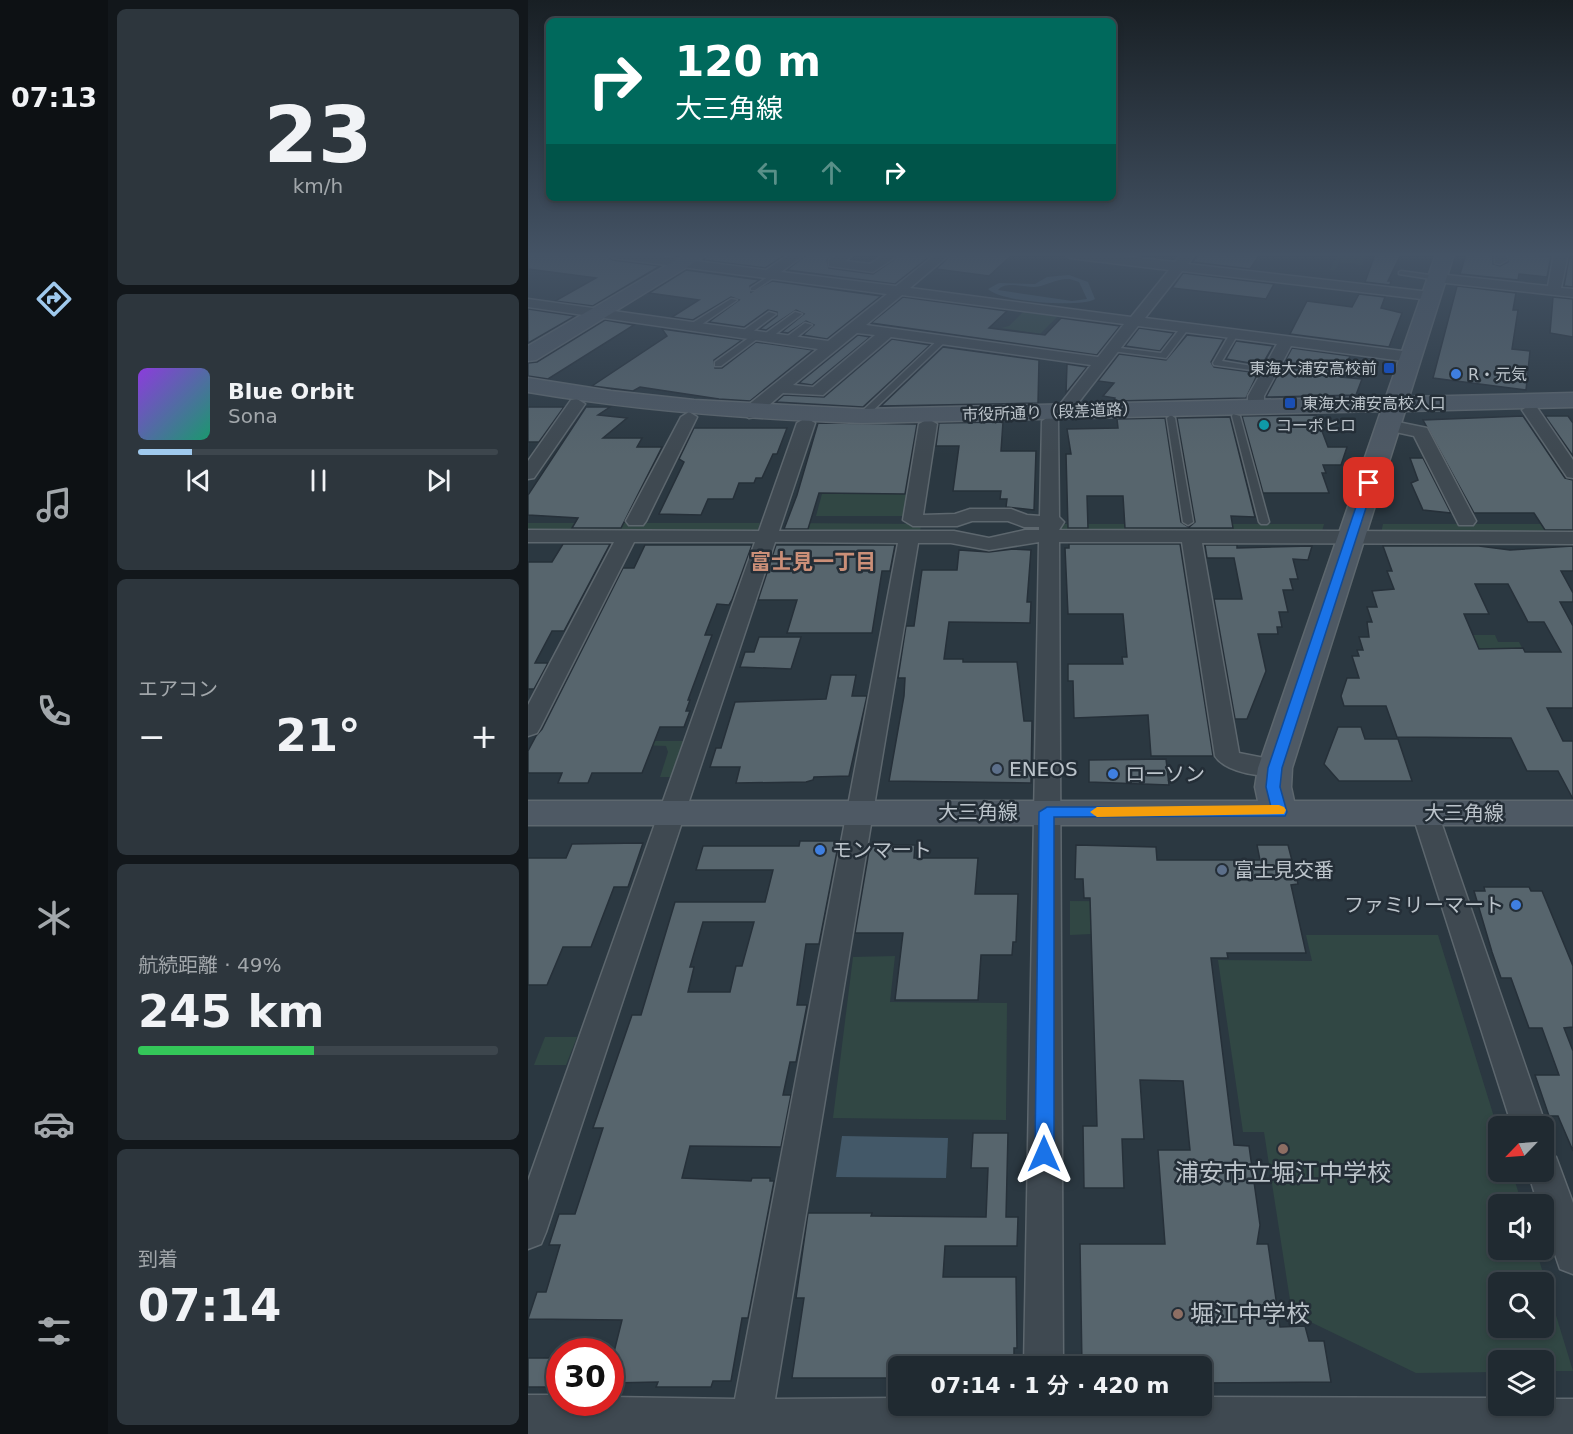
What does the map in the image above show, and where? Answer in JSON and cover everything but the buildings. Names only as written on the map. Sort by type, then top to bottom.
[{"type":"street","points":[[528,355],[586,321]]},
{"type":"street","points":[[652,321],[829,346]]},
{"type":"street","points":[[749,413],[829,346],[863,321]]},
{"type":"street","points":[[1043,1356],[1049,529],[1056,417],[1134,321],[1410,357]]},
{"type":"street","points":[[1279,812],[1273,787],[1275,768],[1422,321]]},
{"type":"street","points":[[855,328],[1101,362]]},
{"type":"street","points":[[777,388],[817,392],[888,332]]},
{"type":"street","points":[[1246,411],[1286,341]]},
{"type":"street","name":"市役所通り（段差道路）","points":[[528,385],[615,400],[749,413],[1171,418],[1246,411]]},
{"type":"street","name":"市役所通り（段差道路）","points":[[528,396],[689,417],[806,423],[928,424],[1246,411],[1391,414],[1573,408]]},
{"type":"street","name":"市役所通り（段差道路）","points":[[1391,414],[1573,400]]},
{"type":"street","points":[[528,474],[578,404]]},
{"type":"street","points":[[1530,410],[1573,473]]},
{"type":"street","points":[[1391,414],[1421,432],[1466,521]]},
{"type":"street","points":[[528,728],[689,417]]},
{"type":"street","points":[[528,1232],[806,423]]},
{"type":"street","points":[[751,1427],[928,424]]},
{"type":"street","points":[[528,520],[631,528],[911,528],[957,520],[970,515],[1011,515],[1049,529]]},
{"type":"street","points":[[1189,529],[1264,522],[1354,529],[1466,521],[1573,521]]},
{"type":"street","points":[[528,536],[631,528]]},
{"type":"street","points":[[911,528],[954,537],[966,543],[1009,543],[1049,529],[1354,529],[1573,537]]},
{"type":"street","points":[[1189,529],[1227,756],[1233,761],[1275,768]]},
{"type":"street","name":"大三角線","points":[[528,813],[861,811],[1573,813]]},
{"type":"street","points":[[1425,813],[1527,1116]]},
{"type":"street","points":[[1549,1182],[1573,1257]]},
{"type":"street","points":[[528,1415],[751,1427],[1043,1418],[1336,1426],[1573,1419]]},
{"type":"lane","points":[[692,327],[701,321]]},
{"type":"lane","points":[[756,336],[767,321]]},
{"type":"lane","points":[[718,364],[756,336],[785,321]]},
{"type":"lane","points":[[788,340],[808,325]]},
{"type":"lane","points":[[1112,349],[1163,356],[1185,328]]},
{"type":"lane","points":[[1234,334],[1217,363],[1270,371]]},
{"type":"lane","points":[[862,416],[943,340]]},
{"type":"lane","points":[[1246,411],[1264,522]]},
{"type":"lane","points":[[1171,418],[1189,529]]},
{"type":"green space","points":[[1014,321],[1053,321],[1040,334],[1001,328],[1009,326]]},
{"type":"green space","points":[[822,494],[910,494],[907,516],[816,516]]},
{"type":"green space","points":[[528,523],[760,523],[757,533],[528,532]]},
{"type":"green space","points":[[789,523],[921,524],[920,533],[785,533]]},
{"type":"green space","points":[[1059,524],[1324,524],[1321,535],[1060,534]]},
{"type":"green space","points":[[1383,524],[1573,524],[1573,533],[1381,533]]},
{"type":"green space","points":[[1449,635],[1495,635],[1498,642],[1519,642],[1532,667],[1490,654],[1487,649],[1478,649]]},
{"type":"green space","points":[[638,741],[683,741],[671,777],[660,777],[668,752],[666,746],[636,745]]},
{"type":"green space","points":[[1070,901],[1204,902],[1091,934],[1070,935]]},
{"type":"green space","points":[[1306,935],[1438,935],[1494,1116],[1488,1116],[1488,1182],[1515,1182],[1519,1194],[1488,1194],[1488,1260],[1539,1260],[1543,1272],[1488,1272],[1488,1338],[1554,1338],[1554,1309],[1573,1371],[1554,1371],[1554,1350],[1488,1350],[1488,1372],[1416,1373],[1292,1313],[1264,1132],[1243,1132],[1218,960],[1312,961]]},
{"type":"green space","points":[[895,956],[890,1002],[1007,1003],[1006,1120],[833,1118],[853,957]]},
{"type":"green space","points":[[545,1037],[577,1037],[566,1065],[534,1065]]},
{"type":"water","points":[[842,1136],[948,1138],[946,1178],[836,1177]]},
{"type":"slow traffic","points":[[1097,812],[1279,812],[1279,810]]},
{"type":"place","name":"東海大浦安高校前","points":[[1389,368]]},
{"type":"place","name":"R・元気","points":[[1456,374]]},
{"type":"place","name":"東海大浦安高校入口","points":[[1290,403]]},
{"type":"place","name":"コーポヒロ","points":[[1264,425]]},
{"type":"place","name":"ENEOS","points":[[997,769]]},
{"type":"place","name":"ローソン","points":[[1113,774]]},
{"type":"place","name":"モンマート","points":[[820,850]]},
{"type":"place","name":"富士見交番","points":[[1222,870]]},
{"type":"place","name":"ファミリーマート","points":[[1516,905]]},
{"type":"place","name":"浦安市立堀江中学校","points":[[1283,1149]]},
{"type":"place","name":"堀江中学校","points":[[1178,1314]]},
{"type":"district","name":"富士見一丁目","points":[[813,562]]},
{"type":"route","points":[[1044,1154],[1047,812],[1279,812],[1273,787],[1275,768],[1369,483]]}]
